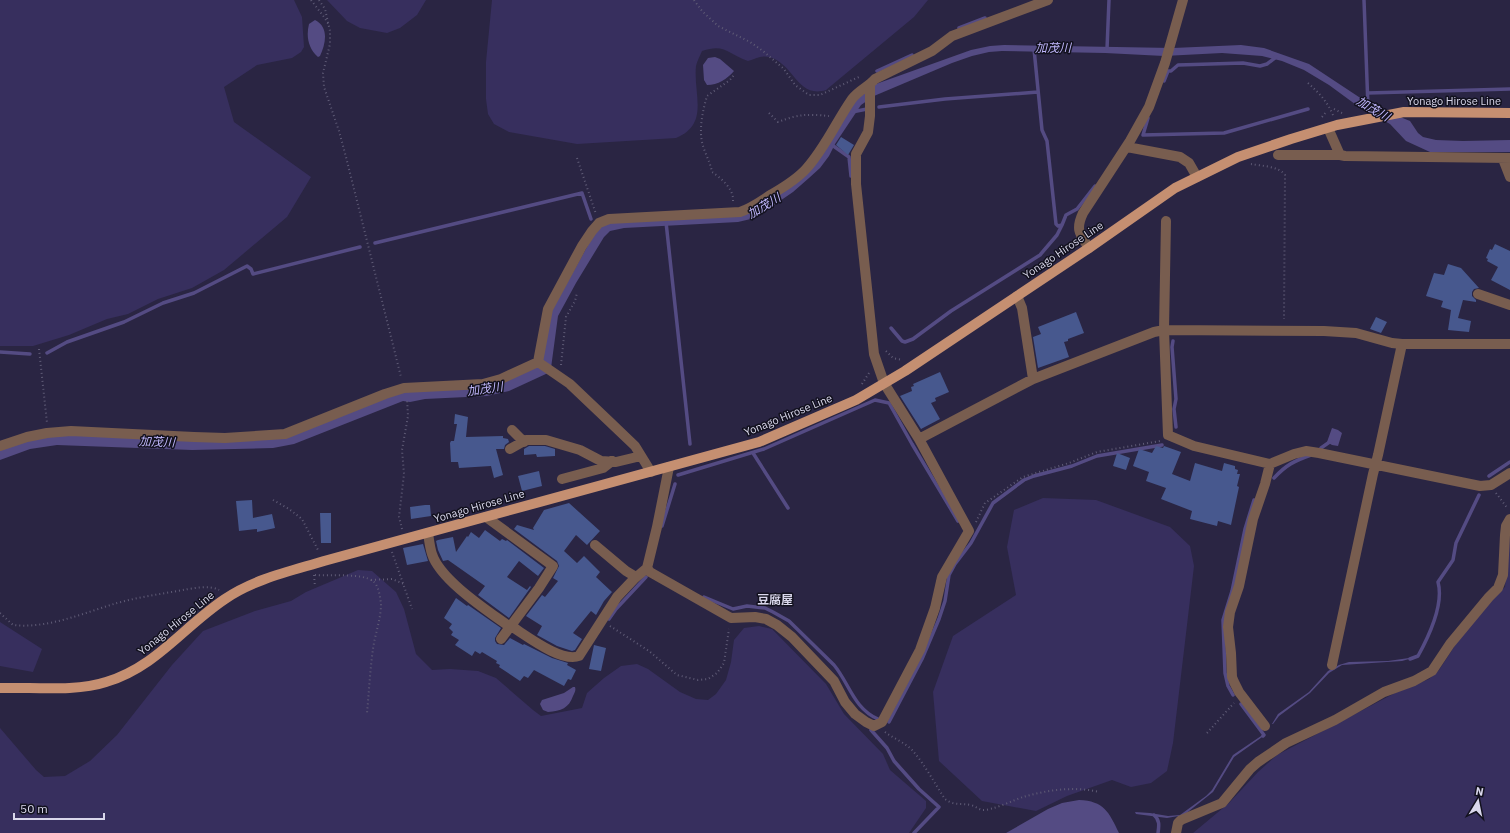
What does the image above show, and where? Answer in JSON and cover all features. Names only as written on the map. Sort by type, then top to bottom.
[{"type":"main road","name":"Yonago Hirose Line","points":[[0,688],[83,687],[105,683],[140,668],[157,656],[199,619],[226,598],[260,582],[405,539],[759,442],[856,400],[1017,296],[1175,188],[1238,156],[1333,127],[1404,112],[1510,113]]},
{"type":"street","points":[[538,362],[548,309],[582,246],[599,223],[609,219],[740,212],[750,209],[792,181],[806,169],[816,156],[852,98],[875,79],[932,51],[952,36],[1048,0]]},
{"type":"street","points":[[1089,248],[1078,229],[1079,221],[1127,147],[1149,107],[1170,46],[1183,0]]},
{"type":"street","points":[[647,568],[650,572],[731,618],[755,617],[766,619],[776,625],[792,637],[829,675],[834,681],[845,702],[855,714],[866,722],[876,725],[882,722],[920,650],[933,616],[942,577],[969,531],[919,439],[884,383],[874,354],[856,184],[856,154],[868,132],[870,116],[869,85]]},
{"type":"street","points":[[1333,127],[1340,155]]},
{"type":"street","points":[[1127,147],[1180,157],[1189,163],[1197,177]]},
{"type":"street","points":[[1278,155],[1507,158],[1510,178]]},
{"type":"street","points":[[1166,221],[1164,330],[1168,435],[1194,446],[1270,464],[1294,454],[1306,451],[1332,455],[1480,486],[1490,485],[1510,473]]},
{"type":"street","points":[[1478,294],[1510,305]]},
{"type":"street","points":[[1017,296],[1022,308],[1033,379]]},
{"type":"street","points":[[919,439],[1033,379],[1154,332],[1164,330],[1356,333],[1392,343],[1402,344],[1510,344]]},
{"type":"street","points":[[1332,665],[1402,344]]},
{"type":"street","points":[[0,446],[26,437],[71,431],[202,438],[285,434],[404,388],[483,384],[501,379],[538,362]]},
{"type":"street","points":[[538,362],[570,384],[610,422],[634,446],[650,472]]},
{"type":"street","points":[[512,430],[524,442]]},
{"type":"street","points":[[510,449],[526,440],[546,440],[559,442],[580,450],[601,461],[612,462],[641,456]]},
{"type":"street","points":[[562,479],[603,468],[612,462]]},
{"type":"street","points":[[1265,726],[1241,695],[1232,677],[1228,619],[1239,586],[1253,518],[1265,484],[1270,464]]},
{"type":"street","points":[[428,533],[432,556],[446,576],[510,626],[560,656],[574,659],[579,656],[617,597],[647,568],[669,467]]},
{"type":"street","points":[[486,517],[553,566],[539,588],[501,639]]},
{"type":"street","points":[[1176,833],[1178,823],[1181,820],[1222,803],[1250,769],[1274,750],[1362,706],[1384,692],[1414,681],[1432,671],[1450,644],[1498,588],[1503,575],[1506,526],[1510,519]]},
{"type":"street","points":[[595,545],[626,571],[636,577]]},
{"type":"path","points":[[311,0],[324,16],[329,26]]},
{"type":"path","points":[[319,0],[325,9],[329,26],[330,44],[323,73],[324,87],[346,158],[404,388]]},
{"type":"path","points":[[694,0],[702,11],[718,26],[750,42],[763,51],[784,69],[795,85],[810,95],[820,95],[860,76],[864,76],[869,85]]},
{"type":"path","points":[[732,212],[733,198],[728,187],[712,172],[701,141],[702,116],[707,96],[730,80],[734,74]]},
{"type":"path","points":[[1308,83],[1322,95],[1330,107],[1333,127]]},
{"type":"path","points":[[769,113],[778,122],[797,115],[811,114],[841,116]]},
{"type":"path","points":[[1238,156],[1246,163],[1278,170],[1283,172],[1285,175],[1284,331]]},
{"type":"path","points":[[577,158],[599,223]]},
{"type":"path","points":[[555,373],[562,362],[566,317],[575,301],[577,293]]},
{"type":"path","points":[[883,348],[893,358],[902,360]]},
{"type":"path","points":[[39,349],[48,433]]},
{"type":"path","points":[[859,387],[871,369]]},
{"type":"path","points":[[405,539],[399,517],[404,468],[402,450],[408,416],[408,403]]},
{"type":"path","points":[[969,531],[975,523],[985,503],[1023,477],[1069,463],[1097,452],[1158,442],[1168,435]]},
{"type":"path","points":[[1490,485],[1510,511]]},
{"type":"path","points":[[273,500],[289,509],[302,519],[324,562]]},
{"type":"path","points":[[389,544],[412,609]]},
{"type":"path","points":[[314,575],[356,576],[370,580],[392,579],[404,584]]},
{"type":"path","points":[[367,713],[373,649],[381,606],[377,588],[374,582],[370,580]]},
{"type":"path","points":[[0,614],[9,623],[17,625],[46,623],[66,620],[136,598],[190,589],[216,588],[226,598]]},
{"type":"path","points":[[602,621],[643,647],[677,675],[701,680],[712,677],[722,668],[731,618]]},
{"type":"path","points":[[1207,733],[1241,695]]},
{"type":"path","points":[[876,725],[895,740],[904,743],[913,751],[945,799],[951,803],[972,805],[983,810],[1008,804],[1022,797],[1064,789],[1080,788],[1099,792]]},
{"type":"shaded area","points":[[0,0],[294,0],[302,17],[304,47],[301,52],[292,58],[257,65],[224,87],[234,122],[311,177],[287,217],[224,270],[192,288],[158,299],[128,314],[107,319],[69,335],[33,346],[0,346]]},
{"type":"shaded area","points":[[327,0],[426,0],[417,15],[400,28],[387,33],[360,28],[347,21]]},
{"type":"shaded area","points":[[492,0],[928,0],[914,17],[826,90],[816,91],[808,89],[802,85],[784,66],[769,57],[761,57],[748,61],[726,50],[716,48],[710,49],[702,51],[696,64],[698,107],[693,125],[686,132],[676,138],[577,144],[509,132],[494,124],[488,114],[486,99],[486,62]]},
{"type":"shaded area","points":[[1043,498],[1096,500],[1170,527],[1190,546],[1194,566],[1173,743],[1167,771],[1151,783],[1131,787],[1112,780],[1067,796],[1036,811],[982,801],[939,761],[933,692],[953,636],[1016,595],[1007,547],[1014,510]]},
{"type":"shaded area","points":[[1510,531],[1510,833],[1193,833],[1229,803],[1258,772],[1277,755],[1395,693],[1429,679],[1439,670],[1456,644],[1490,601],[1505,587]]},
{"type":"shaded area","points":[[358,570],[372,571],[396,592],[404,609],[416,654],[432,670],[450,669],[478,671],[496,678],[541,716],[582,708],[587,693],[604,678],[621,666],[637,664],[648,669],[680,692],[696,699],[708,700],[716,694],[726,680],[731,662],[734,640],[744,628],[759,626],[772,629],[826,684],[844,714],[883,754],[890,770],[926,801],[926,808],[909,833],[0,833],[0,728],[36,770],[44,777],[65,776],[90,761],[117,735],[172,665],[203,631],[255,611],[291,601],[306,592]]},
{"type":"shaded area","points":[[0,622],[42,649],[33,672],[0,666]]},
{"type":"water","points":[[315,20],[323,27],[325,36],[322,51],[318,57],[310,46],[308,37],[309,24]]},
{"type":"water","name":"加茂川","points":[[1004,45],[1173,48],[1241,45],[1264,48],[1309,64],[1371,105],[1410,121],[1418,133],[1423,137],[1436,140],[1463,141],[1510,140],[1510,152],[1430,152],[1406,141],[1390,124],[1359,107],[1329,85],[1304,70],[1282,61],[1262,56],[1222,53],[1164,56],[1105,53],[989,52],[952,63],[874,96],[861,105],[820,168],[793,192],[755,218],[738,222],[624,228],[610,231],[604,237],[558,316],[551,368],[548,373],[509,391],[487,396],[425,399],[410,402],[403,401],[294,444],[273,448],[192,450],[57,445],[30,449],[0,460],[0,449],[51,435],[281,436],[402,391],[488,384],[532,368],[548,317],[597,229],[609,221],[742,213],[792,183],[855,101],[876,84],[971,50]]},
{"type":"water","points":[[715,57],[720,59],[734,71],[722,81],[707,85],[704,80],[703,65],[708,58]]},
{"type":"water","points":[[1332,428],[1342,433],[1338,446],[1327,442]]},
{"type":"water","points":[[1416,657],[1402,661],[1342,665],[1329,673],[1310,693],[1279,716],[1272,724],[1278,714],[1309,692],[1328,671],[1339,665],[1349,662],[1388,661]]},
{"type":"water","points":[[575,687],[575,691],[567,706],[561,710],[553,712],[543,710],[540,704],[542,700],[564,693]]},
{"type":"water","points":[[1264,734],[1265,735],[1234,757],[1213,792],[1184,815],[1167,818],[1136,814],[1135,812],[1168,816],[1180,815],[1212,790],[1233,755]]},
{"type":"water","points":[[1079,800],[1100,805],[1105,809],[1119,833],[1006,833],[1048,809],[1062,803]]},
{"type":"building","points":[[841,137],[854,145],[848,155],[836,145]]},
{"type":"building","points":[[1495,244],[1510,251],[1510,290],[1491,280],[1498,267],[1487,261],[1488,259],[1486,258],[1490,249],[1492,250]]},
{"type":"building","points":[[1448,264],[1461,268],[1479,288],[1474,289],[1472,292],[1472,296],[1476,302],[1463,300],[1458,318],[1471,321],[1469,332],[1448,330],[1451,310],[1441,307],[1443,301],[1426,296],[1434,273],[1444,275]]},
{"type":"building","points":[[1076,312],[1084,333],[1064,342],[1069,357],[1038,368],[1033,337],[1041,334],[1038,327]]},
{"type":"building","points":[[1376,317],[1387,322],[1381,333],[1370,329]]},
{"type":"building","points":[[940,372],[949,392],[935,398],[936,401],[931,403],[940,419],[921,429],[900,396],[912,391],[911,387],[914,386],[913,384]]},
{"type":"building","points":[[455,414],[468,417],[466,437],[503,436],[503,438],[508,439],[509,442],[505,445],[504,449],[496,449],[503,475],[494,478],[491,466],[459,468],[458,462],[451,462],[450,443],[451,441],[454,441],[457,424],[454,424]]},
{"type":"building","points":[[529,446],[545,446],[555,449],[555,456],[537,457],[536,454],[524,455],[524,449]]},
{"type":"building","points":[[1156,446],[1163,448],[1164,446],[1181,452],[1172,474],[1190,481],[1195,463],[1222,471],[1224,463],[1235,466],[1235,469],[1238,470],[1237,474],[1240,474],[1237,486],[1239,487],[1231,525],[1218,521],[1217,526],[1190,519],[1192,511],[1161,499],[1166,488],[1146,481],[1149,472],[1133,466],[1139,449],[1152,453]]},
{"type":"building","points":[[1117,453],[1130,458],[1126,470],[1113,466]]},
{"type":"building","points":[[539,471],[542,486],[522,491],[518,476]]},
{"type":"building","points":[[252,500],[253,518],[272,514],[275,528],[257,532],[257,529],[239,531],[236,501]]},
{"type":"building","points":[[569,503],[600,531],[587,545],[576,535],[564,551],[577,563],[584,556],[600,572],[596,577],[612,592],[604,601],[596,615],[591,611],[573,633],[582,639],[575,650],[572,651],[557,646],[537,635],[542,626],[526,616],[542,595],[545,597],[558,581],[553,578],[559,566],[557,561],[514,529],[517,525],[534,530],[533,528],[544,510]]},
{"type":"building","points":[[430,505],[431,516],[411,519],[410,507]]},
{"type":"building","points":[[320,513],[331,513],[331,543],[321,543]]},
{"type":"building","points":[[485,530],[500,541],[502,539],[507,540],[544,568],[538,576],[519,561],[507,577],[527,590],[530,586],[531,587],[509,618],[478,595],[485,586],[448,560],[443,561],[438,550],[436,541],[438,540],[453,537],[456,552],[471,532],[479,538]]},
{"type":"building","points":[[423,544],[428,561],[407,565],[403,548]]},
{"type":"building","points":[[456,598],[501,628],[495,638],[497,644],[504,645],[510,638],[552,658],[568,663],[567,665],[576,670],[571,680],[568,679],[564,686],[534,670],[528,678],[524,676],[520,681],[499,667],[500,665],[496,663],[497,661],[482,652],[480,654],[475,651],[472,656],[455,645],[459,640],[451,635],[453,632],[449,628],[452,624],[444,618]]},
{"type":"building","points":[[594,645],[606,648],[601,671],[589,669]]},
{"type":"waterway","points":[[1107,49],[1109,0]]},
{"type":"waterway","name":"加茂川","points":[[1364,0],[1368,107]]},
{"type":"waterway","points":[[959,28],[985,18]]},
{"type":"waterway","name":"加茂川","points":[[891,328],[902,341],[905,342],[913,339],[951,311],[1040,255],[1057,235],[1062,225],[1058,226],[1056,224],[1047,141],[1042,130],[1034,49]]},
{"type":"waterway","points":[[877,71],[912,55]]},
{"type":"waterway","points":[[1164,81],[1168,71],[1171,71],[1178,65],[1243,63],[1260,66],[1267,64],[1276,57]]},
{"type":"waterway","name":"加茂川","points":[[1368,93],[1510,89]]},
{"type":"waterway","points":[[879,107],[945,99],[1038,92]]},
{"type":"waterway","points":[[852,112],[867,109]]},
{"type":"waterway","points":[[1148,118],[1143,135],[1224,133],[1308,109]]},
{"type":"waterway","points":[[832,145],[849,157],[851,176]]},
{"type":"waterway","points":[[1062,225],[1066,215],[1077,209],[1095,186]]},
{"type":"waterway","points":[[375,243],[582,193],[591,219]]},
{"type":"waterway","points":[[666,222],[690,444]]},
{"type":"waterway","points":[[47,353],[67,342],[124,322],[163,303],[194,293],[247,266],[251,269],[253,274],[360,247]]},
{"type":"waterway","points":[[1173,341],[1172,347],[1176,399],[1174,409],[1176,427]]},
{"type":"waterway","points":[[0,352],[30,354]]},
{"type":"waterway","points":[[678,475],[764,449],[875,400],[889,403],[958,521]]},
{"type":"waterway","points":[[1321,448],[1331,441]]},
{"type":"waterway","points":[[889,722],[922,659],[939,619],[945,601],[949,575],[955,564],[971,543],[993,503],[1024,480],[1034,476],[1072,466],[1097,456],[1162,445]]},
{"type":"waterway","points":[[753,453],[788,508]]},
{"type":"waterway","points":[[1274,478],[1291,464],[1311,455]]},
{"type":"waterway","points":[[1489,476],[1510,462]]},
{"type":"waterway","points":[[662,526],[675,484]]},
{"type":"waterway","points":[[1410,659],[1418,656],[1431,630],[1439,600],[1438,582],[1453,560],[1456,543],[1479,495]]},
{"type":"waterway","points":[[1233,695],[1228,686],[1225,673],[1223,620],[1232,591],[1245,529],[1254,500]]},
{"type":"waterway","points":[[609,619],[616,609],[646,577]]},
{"type":"waterway","points":[[704,597],[733,609],[747,606],[765,608],[789,621],[834,665],[863,709],[878,719]]},
{"type":"waterway","points":[[1241,704],[1264,735],[1263,736]]},
{"type":"waterway","points":[[871,730],[887,748],[894,761],[919,789],[939,807],[914,833]]},
{"type":"waterway","points":[[1154,815],[1158,821],[1158,833]]},
{"type":"district","name":"豆腐屋","points":[[775,600]]}]
